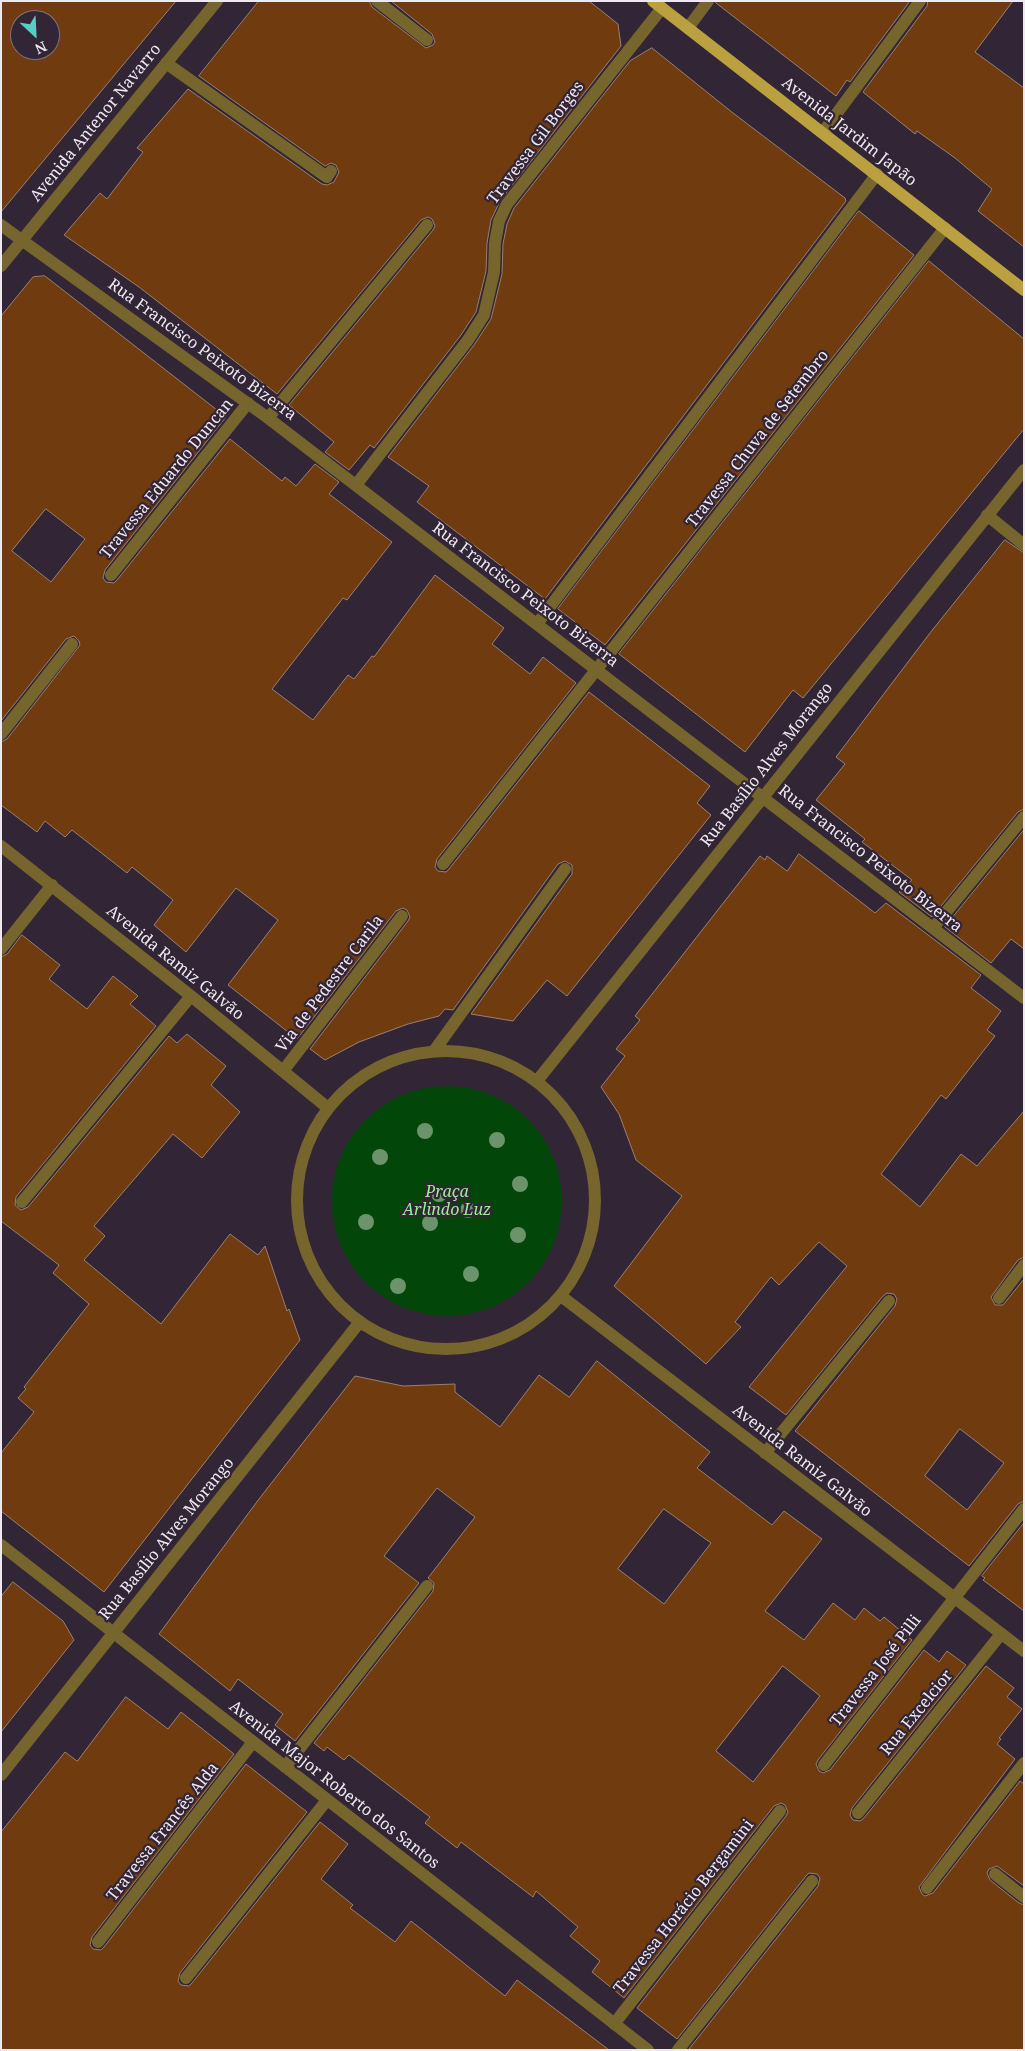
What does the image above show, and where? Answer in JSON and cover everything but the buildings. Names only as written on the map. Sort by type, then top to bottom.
[{"type":"main road","name":"Avenida Jardim Japão","points":[[658,5],[1024,290]]},
{"type":"street","name":"Avenida Antenor Navarro","points":[[1,266],[216,1]]},
{"type":"street","points":[[377,1],[427,40]]},
{"type":"street","points":[[688,28],[708,1]]},
{"type":"street","points":[[823,132],[920,1]]},
{"type":"street","name":"Travessa Gil Borges","points":[[356,485],[468,340],[484,315],[494,272],[495,243],[499,221],[507,204],[658,5]]},
{"type":"street","points":[[166,63],[327,177],[331,171]]},
{"type":"street","points":[[537,624],[876,174]]},
{"type":"street","name":"Rua Francisco Peixoto Bizerra","points":[[1,225],[268,418],[1024,998]]},
{"type":"street","points":[[268,418],[427,225]]},
{"type":"street","name":"Travessa Chuva de Setembro","points":[[443,864],[945,228]]},
{"type":"street","name":"Travessa Eduardo Duncan","points":[[111,574],[248,404]]},
{"type":"street","name":"Rua Basílio Alves Morango","points":[[537,1081],[1024,470]]},
{"type":"street","points":[[987,516],[1024,545]]},
{"type":"street","points":[[1,734],[72,644]]},
{"type":"street","points":[[933,928],[1024,817]]},
{"type":"street","name":"Avenida Ramiz Galvão","points":[[1,846],[191,996],[328,1108]]},
{"type":"street","points":[[434,1051],[565,869]]},
{"type":"street","points":[[1,950],[52,885]]},
{"type":"street","name":"Via de Pedestre Carila","points":[[283,1072],[402,916]]},
{"type":"street","points":[[22,1202],[191,996]]},
{"type":"street","points":[[434,1051],[471,1052],[506,1063],[537,1081],[566,1110],[586,1144],[595,1183],[595,1223],[582,1262],[561,1296],[528,1326],[487,1344],[443,1350],[399,1343],[359,1323],[324,1289],[302,1246],[296,1198],[304,1150],[328,1108],[357,1080],[369,1073],[394,1060],[434,1051]]},
{"type":"street","points":[[999,1298],[1024,1265]]},
{"type":"street","name":"Avenida Ramiz Galvão","points":[[561,1296],[1024,1650]]},
{"type":"street","points":[[765,1453],[889,1302]]},
{"type":"street","name":"Rua Basílio Alves Morango","points":[[1,1776],[112,1633],[359,1323]]},
{"type":"street","name":"Travessa José Pilli","points":[[824,1765],[953,1597],[1024,1509]]},
{"type":"street","name":"Avenida Major Roberto dos Santos","points":[[1,1545],[648,2050]]},
{"type":"street","points":[[285,1766],[427,1586]]},
{"type":"street","name":"Rua Excelcior","points":[[858,1813],[1001,1634]]},
{"type":"street","name":"Travessa Francês Alda","points":[[98,1942],[253,1742]]},
{"type":"street","points":[[927,1888],[1024,1763]]},
{"type":"street","points":[[186,1978],[328,1800]]},
{"type":"street","name":"Travessa Horácio Bergamini","points":[[614,2024],[780,1811]]},
{"type":"street","points":[[995,1874],[1024,1897]]},
{"type":"street","points":[[678,2050],[812,1881]]},
{"type":"green space","name":"Praça Arlindo Luz","points":[[447,1086],[480,1091],[491,1095],[520,1112],[536,1128],[548,1147],[557,1168],[562,1201],[557,1234],[553,1245],[536,1274],[520,1290],[501,1302],[480,1311],[447,1316],[414,1311],[403,1307],[374,1290],[358,1274],[346,1255],[337,1234],[332,1201],[337,1168],[341,1157],[358,1128],[374,1112],[393,1100],[414,1091]]}]
